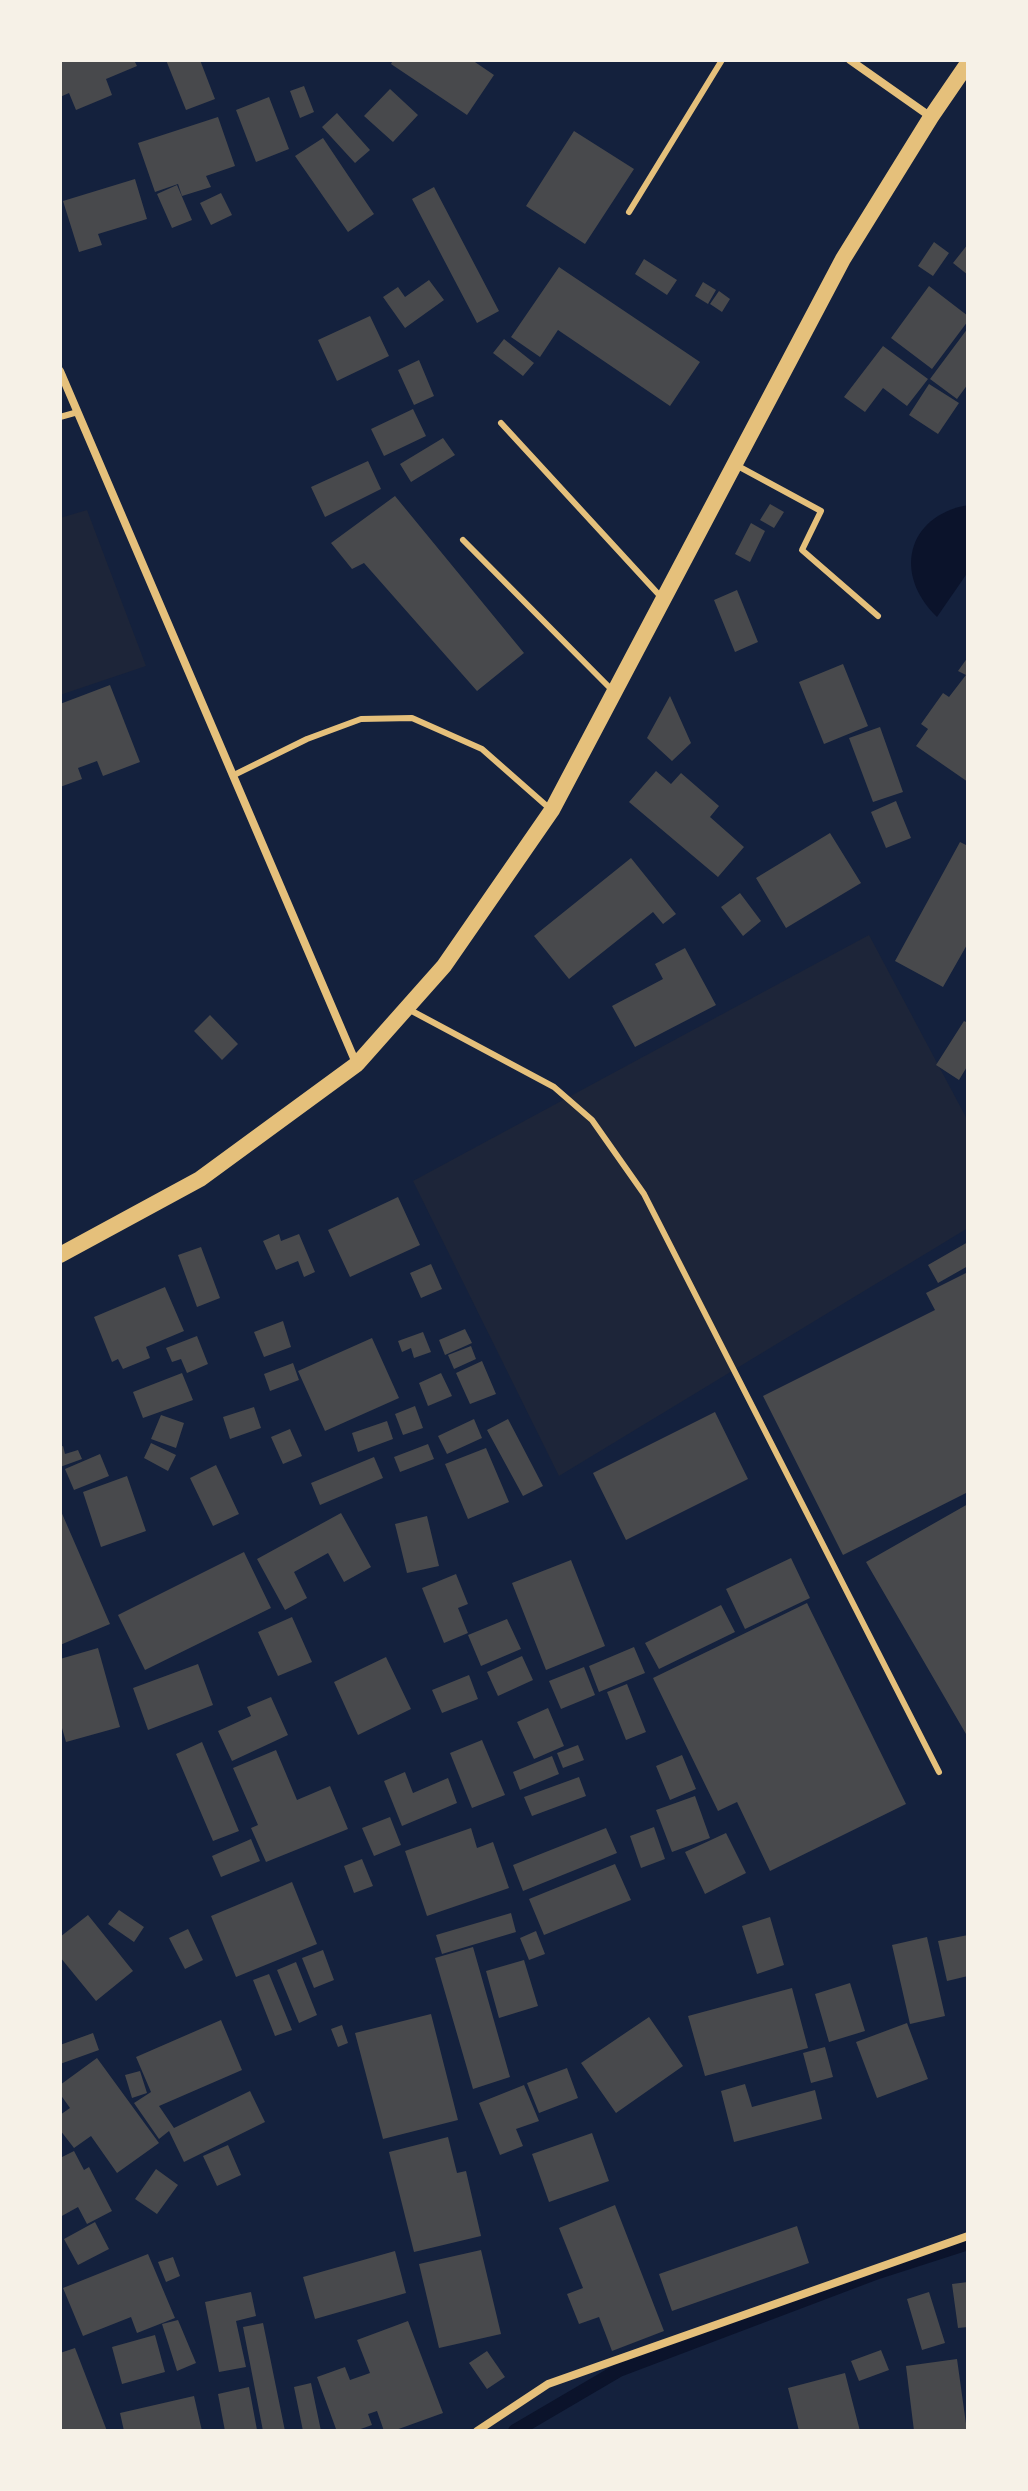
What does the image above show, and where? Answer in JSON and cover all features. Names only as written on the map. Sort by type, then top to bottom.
[{"type":"main road","points":[[60,1255],[200,1179],[357,1064],[444,966],[552,810],[843,259],[968,63]]},
{"type":"street","points":[[850,60],[931,117]]},
{"type":"street","points":[[60,371],[357,1064]]},
{"type":"street","points":[[477,2431],[548,2384],[968,2236]]},
{"type":"lane","points":[[629,212],[722,60]]},
{"type":"lane","points":[[60,417],[78,412]]},
{"type":"lane","points":[[501,423],[664,599]]},
{"type":"lane","points":[[735,465],[821,511],[802,550],[878,616]]},
{"type":"lane","points":[[463,540],[614,693]]},
{"type":"lane","points":[[234,775],[307,739],[361,719],[412,718],[482,749],[552,810]]},
{"type":"lane","points":[[407,1008],[554,1087],[592,1120],[644,1194],[939,1772]]},
{"type":"shaded area","points":[[968,505],[968,572],[937,617],[923,601],[915,583],[911,566],[913,549],[919,534],[931,521],[947,511]]},
{"type":"shaded area","points":[[87,510],[146,666],[60,695],[60,518]]},
{"type":"shaded area","points":[[869,935],[968,1121],[968,1228],[559,1476],[413,1181]]},
{"type":"building","points":[[60,60],[134,60],[137,66],[106,79],[112,95],[76,110],[69,93],[60,97]]},
{"type":"building","points":[[166,60],[200,60],[215,99],[186,110]]},
{"type":"building","points":[[393,60],[472,60],[494,75],[467,115],[391,64]]},
{"type":"building","points":[[304,86],[314,112],[300,118],[290,91]]},
{"type":"building","points":[[390,89],[418,115],[393,142],[364,116]]},
{"type":"building","points":[[269,97],[289,149],[256,162],[236,110]]},
{"type":"building","points":[[337,113],[370,150],[355,163],[322,127]]},
{"type":"building","points":[[218,117],[235,166],[206,176],[211,187],[182,196],[178,184],[155,192],[138,143]]},
{"type":"building","points":[[574,131],[634,169],[585,244],[526,206]]},
{"type":"building","points":[[323,138],[374,214],[348,232],[295,156]]},
{"type":"building","points":[[135,179],[147,219],[98,234],[102,245],[79,252],[63,201]]},
{"type":"building","points":[[177,185],[192,220],[172,228],[157,194]]},
{"type":"building","points":[[434,187],[499,311],[477,323],[412,199]]},
{"type":"building","points":[[221,193],[232,215],[211,225],[200,203]]},
{"type":"building","points":[[934,242],[949,253],[933,276],[918,266]]},
{"type":"building","points":[[968,244],[968,275],[953,263]]},
{"type":"building","points":[[644,259],[677,280],[667,295],[635,274]]},
{"type":"building","points":[[559,267],[700,362],[670,406],[558,330],[540,357],[511,337]]},
{"type":"building","points":[[429,280],[444,300],[405,328],[383,297],[398,287],[405,297]]},
{"type":"building","points":[[703,282],[716,290],[708,304],[695,296]]},
{"type":"building","points":[[929,286],[968,316],[968,321],[932,369],[891,338]]},
{"type":"building","points":[[719,291],[730,299],[722,312],[710,304]]},
{"type":"building","points":[[370,316],[389,356],[337,381],[318,340]]},
{"type":"building","points":[[968,328],[968,384],[957,399],[930,379]]},
{"type":"building","points":[[504,339],[534,363],[523,376],[493,353]]},
{"type":"building","points":[[883,346],[928,379],[907,406],[883,388],[865,412],[844,397]]},
{"type":"building","points":[[419,360],[434,396],[414,405],[398,370]]},
{"type":"building","points":[[929,384],[959,403],[938,434],[909,415]]},
{"type":"building","points":[[413,409],[426,436],[384,456],[371,429]]},
{"type":"building","points":[[443,438],[455,455],[411,482],[400,464]]},
{"type":"building","points":[[368,461],[381,489],[325,517],[311,487]]},
{"type":"building","points":[[395,496],[524,653],[477,691],[364,563],[352,569],[331,543]]},
{"type":"building","points":[[770,504],[784,512],[774,528],[760,520]]},
{"type":"building","points":[[751,523],[765,531],[750,562],[735,554]]},
{"type":"building","points":[[737,590],[758,642],[735,652],[714,600]]},
{"type":"building","points":[[968,657],[968,782],[916,746],[928,729],[921,724],[943,693],[949,697],[966,675],[958,671]]},
{"type":"building","points":[[843,664],[868,726],[824,744],[799,682]]},
{"type":"building","points":[[110,685],[140,762],[103,776],[97,761],[78,768],[82,779],[60,787],[60,704]]},
{"type":"building","points":[[670,696],[691,743],[672,761],[647,738]]},
{"type":"building","points":[[880,727],[903,792],[873,802],[849,738]]},
{"type":"building","points":[[656,771],[671,784],[681,773],[719,806],[710,817],[744,847],[718,877],[629,802]]},
{"type":"building","points":[[896,801],[911,838],[886,848],[871,812]]},
{"type":"building","points":[[830,833],[861,883],[786,928],[756,878]]},
{"type":"building","points":[[960,842],[968,846],[968,943],[943,987],[895,961]]},
{"type":"building","points":[[631,858],[676,914],[663,924],[653,912],[569,979],[534,936]]},
{"type":"building","points":[[740,893],[761,921],[743,936],[721,907]]},
{"type":"building","points":[[685,948],[716,1005],[635,1047],[612,1006],[663,979],[655,964]]},
{"type":"building","points":[[210,1015],[238,1044],[222,1060],[194,1031]]},
{"type":"building","points":[[964,1021],[968,1023],[968,1065],[959,1080],[936,1065]]},
{"type":"building","points":[[398,1197],[420,1245],[350,1277],[328,1230]]},
{"type":"building","points":[[279,1234],[281,1241],[299,1234],[315,1272],[304,1277],[298,1261],[276,1270],[263,1241]]},
{"type":"building","points":[[968,1242],[968,1266],[938,1283],[928,1265]]},
{"type":"building","points":[[201,1247],[220,1298],[197,1307],[178,1255]]},
{"type":"building","points":[[431,1264],[442,1289],[421,1298],[410,1273]]},
{"type":"building","points":[[968,1272],[968,1492],[843,1555],[763,1396],[935,1310],[926,1293]]},
{"type":"building","points":[[165,1287],[184,1331],[146,1347],[150,1358],[123,1369],[118,1359],[112,1362],[94,1317]]},
{"type":"building","points":[[283,1321],[291,1347],[264,1357],[254,1332]]},
{"type":"building","points":[[465,1329],[472,1343],[445,1355],[439,1340]]},
{"type":"building","points":[[423,1332],[431,1352],[414,1358],[411,1348],[402,1352],[398,1341]]},
{"type":"building","points":[[197,1336],[208,1364],[187,1373],[181,1359],[172,1362],[166,1348]]},
{"type":"building","points":[[372,1338],[399,1398],[325,1431],[298,1371]]},
{"type":"building","points":[[471,1346],[476,1359],[454,1369],[448,1355]]},
{"type":"building","points":[[482,1361],[496,1394],[470,1404],[456,1373]]},
{"type":"building","points":[[293,1363],[299,1380],[270,1391],[264,1374]]},
{"type":"building","points":[[182,1373],[193,1400],[143,1418],[133,1392]]},
{"type":"building","points":[[441,1373],[452,1396],[428,1406],[419,1383]]},
{"type":"building","points":[[415,1406],[423,1428],[403,1435],[395,1414]]},
{"type":"building","points":[[254,1407],[261,1428],[230,1439],[223,1417]]},
{"type":"building","points":[[715,1412],[748,1479],[626,1540],[593,1473]]},
{"type":"building","points":[[161,1415],[184,1423],[176,1448],[151,1439]]},
{"type":"building","points":[[474,1419],[482,1438],[447,1454],[438,1436]]},
{"type":"building","points":[[508,1419],[543,1486],[523,1496],[487,1430]]},
{"type":"building","points":[[387,1421],[393,1439],[358,1452],[352,1433]]},
{"type":"building","points":[[290,1429],[302,1456],[283,1464],[271,1437]]},
{"type":"building","points":[[151,1443],[176,1455],[168,1471],[144,1458]]},
{"type":"building","points":[[428,1444],[434,1459],[400,1472],[394,1457]]},
{"type":"building","points":[[63,1446],[65,1454],[78,1450],[82,1459],[60,1467],[60,1447]]},
{"type":"building","points":[[486,1448],[509,1502],[468,1519],[445,1464]]},
{"type":"building","points":[[100,1454],[109,1476],[74,1490],[65,1469]]},
{"type":"building","points":[[374,1457],[383,1478],[320,1505],[311,1483]]},
{"type":"building","points":[[216,1465],[239,1514],[213,1526],[190,1478]]},
{"type":"building","points":[[127,1476],[146,1531],[101,1547],[83,1492]]},
{"type":"building","points":[[968,1504],[968,1733],[966,1734],[866,1562]]},
{"type":"building","points":[[60,1509],[110,1624],[60,1645]]},
{"type":"building","points":[[341,1513],[371,1567],[344,1582],[328,1553],[294,1572],[307,1598],[285,1610],[257,1559]]},
{"type":"building","points":[[427,1516],[439,1566],[407,1573],[395,1524]]},
{"type":"building","points":[[244,1552],[271,1608],[145,1670],[118,1615]]},
{"type":"building","points":[[791,1558],[810,1598],[745,1629],[726,1589]]},
{"type":"building","points":[[571,1560],[605,1646],[546,1670],[512,1583]]},
{"type":"building","points":[[456,1574],[468,1604],[458,1608],[468,1633],[444,1643],[422,1588]]},
{"type":"building","points":[[807,1603],[906,1804],[770,1871],[737,1802],[718,1811],[653,1678]]},
{"type":"building","points":[[721,1605],[735,1632],[659,1669],[645,1643]]},
{"type":"building","points":[[292,1617],[312,1662],[278,1676],[258,1632]]},
{"type":"building","points":[[507,1619],[521,1649],[481,1666],[468,1635]]},
{"type":"building","points":[[634,1647],[645,1673],[599,1692],[589,1666]]},
{"type":"building","points":[[98,1648],[120,1727],[66,1742],[60,1721],[60,1659]]},
{"type":"building","points":[[522,1656],[533,1680],[498,1696],[487,1672]]},
{"type":"building","points":[[386,1657],[411,1709],[358,1735],[334,1682]]},
{"type":"building","points":[[198,1664],[213,1705],[148,1730],[133,1688]]},
{"type":"building","points":[[584,1667],[595,1695],[561,1709],[549,1681]]},
{"type":"building","points":[[469,1675],[478,1699],[442,1713],[432,1690]]},
{"type":"building","points":[[627,1684],[646,1732],[626,1740],[607,1692]]},
{"type":"building","points":[[271,1697],[288,1735],[232,1761],[218,1731],[251,1716],[247,1707]]},
{"type":"building","points":[[548,1708],[564,1746],[534,1759],[517,1722]]},
{"type":"building","points":[[482,1740],[505,1795],[472,1808],[450,1753]]},
{"type":"building","points":[[202,1742],[239,1831],[213,1841],[176,1754]]},
{"type":"building","points":[[578,1745],[584,1760],[563,1768],[557,1753]]},
{"type":"building","points":[[276,1750],[297,1800],[330,1786],[348,1829],[266,1862],[251,1828],[258,1825],[233,1768]]},
{"type":"building","points":[[682,1755],[696,1789],[670,1800],[656,1766]]},
{"type":"building","points":[[552,1756],[559,1774],[520,1790],[513,1772]]},
{"type":"building","points":[[405,1772],[413,1793],[448,1778],[457,1803],[402,1826],[384,1781]]},
{"type":"building","points":[[579,1777],[586,1796],[532,1816],[524,1797]]},
{"type":"building","points":[[695,1796],[710,1838],[672,1852],[656,1810]]},
{"type":"building","points":[[390,1817],[401,1845],[374,1856],[362,1828]]},
{"type":"building","points":[[654,1827],[665,1859],[641,1868],[630,1836]]},
{"type":"building","points":[[471,1828],[477,1848],[493,1842],[509,1888],[427,1916],[405,1851]]},
{"type":"building","points":[[606,1828],[617,1853],[523,1891],[513,1865]]},
{"type":"building","points":[[726,1833],[746,1873],[705,1894],[685,1852]]},
{"type":"building","points":[[251,1839],[260,1861],[221,1877],[212,1856]]},
{"type":"building","points":[[362,1859],[373,1886],[354,1893],[344,1866]]},
{"type":"building","points":[[615,1864],[631,1900],[544,1935],[529,1899]]},
{"type":"building","points":[[292,1882],[317,1944],[236,1977],[211,1916]]},
{"type":"building","points":[[119,1910],[144,1927],[134,1942],[108,1924]]},
{"type":"building","points":[[511,1913],[516,1932],[442,1954],[436,1935]]},
{"type":"building","points":[[88,1915],[133,1971],[96,2001],[60,1957],[60,1937]]},
{"type":"building","points":[[770,1917],[784,1965],[757,1974],[742,1926]]},
{"type":"building","points":[[188,1929],[203,1960],[185,1969],[169,1938]]},
{"type":"building","points":[[536,1931],[545,1954],[529,1960],[520,1938]]},
{"type":"building","points":[[968,1935],[968,1976],[947,1981],[938,1941]]},
{"type":"building","points":[[927,1937],[945,2016],[910,2024],[892,1945]]},
{"type":"building","points":[[473,1947],[510,2077],[473,2089],[435,1958]]},
{"type":"building","points":[[323,1950],[334,1980],[314,1988],[302,1958]]},
{"type":"building","points":[[524,1960],[538,2006],[499,2018],[486,1971]]},
{"type":"building","points":[[296,1962],[317,2015],[299,2023],[277,1970]]},
{"type":"building","points":[[269,1974],[292,2030],[275,2036],[253,1980]]},
{"type":"building","points":[[850,1983],[865,2031],[829,2042],[815,1994]]},
{"type":"building","points":[[792,1988],[808,2048],[705,2076],[688,2016]]},
{"type":"building","points":[[431,2014],[458,2120],[383,2139],[355,2033]]},
{"type":"building","points":[[649,2017],[683,2066],[616,2113],[581,2063]]},
{"type":"building","points":[[221,2020],[242,2070],[159,2106],[174,2128],[250,2091],[265,2122],[184,2162],[169,2131],[159,2139],[134,2103],[151,2092],[136,2057]]},
{"type":"building","points":[[907,2023],[928,2079],[877,2098],[856,2042]]},
{"type":"building","points":[[342,2025],[348,2043],[338,2047],[331,2029]]},
{"type":"building","points":[[93,2033],[99,2050],[60,2064],[60,2045]]},
{"type":"building","points":[[825,2047],[833,2077],[811,2083],[803,2053]]},
{"type":"building","points":[[97,2058],[159,2143],[117,2173],[91,2136],[74,2148],[60,2130],[60,2115],[70,2108],[60,2094],[60,2085]]},
{"type":"building","points":[[567,2068],[578,2098],[539,2113],[527,2083]]},
{"type":"building","points":[[140,2071],[147,2093],[132,2098],[125,2075]]},
{"type":"building","points":[[745,2084],[752,2107],[815,2090],[822,2119],[734,2142],[721,2091]]},
{"type":"building","points":[[524,2085],[539,2121],[516,2129],[523,2146],[500,2155],[479,2103]]},
{"type":"building","points":[[592,2133],[609,2181],[549,2202],[532,2154]]},
{"type":"building","points":[[448,2137],[457,2173],[466,2171],[481,2236],[414,2252],[389,2152]]},
{"type":"building","points":[[228,2145],[241,2175],[217,2186],[203,2156]]},
{"type":"building","points":[[74,2151],[84,2170],[89,2167],[112,2211],[87,2224],[78,2207],[60,2217],[60,2158]]},
{"type":"building","points":[[156,2169],[178,2185],[157,2214],[135,2199]]},
{"type":"building","points":[[615,2205],[664,2331],[612,2351],[599,2317],[579,2324],[567,2294],[583,2288],[559,2228]]},
{"type":"building","points":[[95,2222],[109,2249],[78,2265],[64,2239]]},
{"type":"building","points":[[797,2226],[809,2263],[672,2311],[659,2274]]},
{"type":"building","points":[[481,2250],[501,2334],[439,2348],[419,2264]]},
{"type":"building","points":[[395,2251],[406,2293],[315,2319],[303,2277]]},
{"type":"building","points":[[148,2254],[175,2318],[137,2333],[131,2317],[83,2336],[63,2288]]},
{"type":"building","points":[[173,2257],[180,2276],[166,2282],[158,2262]]},
{"type":"building","points":[[968,2282],[968,2327],[958,2328],[952,2284]]},
{"type":"building","points":[[251,2292],[256,2316],[236,2321],[246,2367],[219,2372],[205,2302]]},
{"type":"building","points":[[929,2292],[945,2343],[922,2350],[907,2299]]},
{"type":"building","points":[[178,2320],[196,2363],[177,2371],[162,2324]]},
{"type":"building","points":[[408,2321],[443,2413],[393,2431],[384,2431],[377,2411],[368,2414],[372,2425],[355,2431],[336,2429],[317,2377],[345,2367],[350,2380],[370,2373],[357,2340]]},
{"type":"building","points":[[263,2323],[285,2431],[263,2431],[243,2327]]},
{"type":"building","points":[[155,2335],[165,2372],[122,2384],[112,2347]]},
{"type":"building","points":[[75,2348],[107,2431],[60,2431],[60,2353]]},
{"type":"building","points":[[881,2350],[889,2370],[859,2381],[851,2361]]},
{"type":"building","points":[[487,2351],[505,2377],[487,2389],[469,2363]]},
{"type":"building","points":[[957,2359],[967,2431],[914,2431],[906,2366]]},
{"type":"building","points":[[845,2373],[860,2431],[799,2431],[788,2388]]},
{"type":"building","points":[[311,2383],[321,2431],[303,2431],[294,2387]]},
{"type":"building","points":[[249,2387],[257,2430],[225,2431],[218,2394]]},
{"type":"building","points":[[194,2396],[202,2431],[124,2431],[120,2413]]},
{"type":"waterway","points":[[515,2431],[619,2370],[878,2272],[968,2243]]}]
